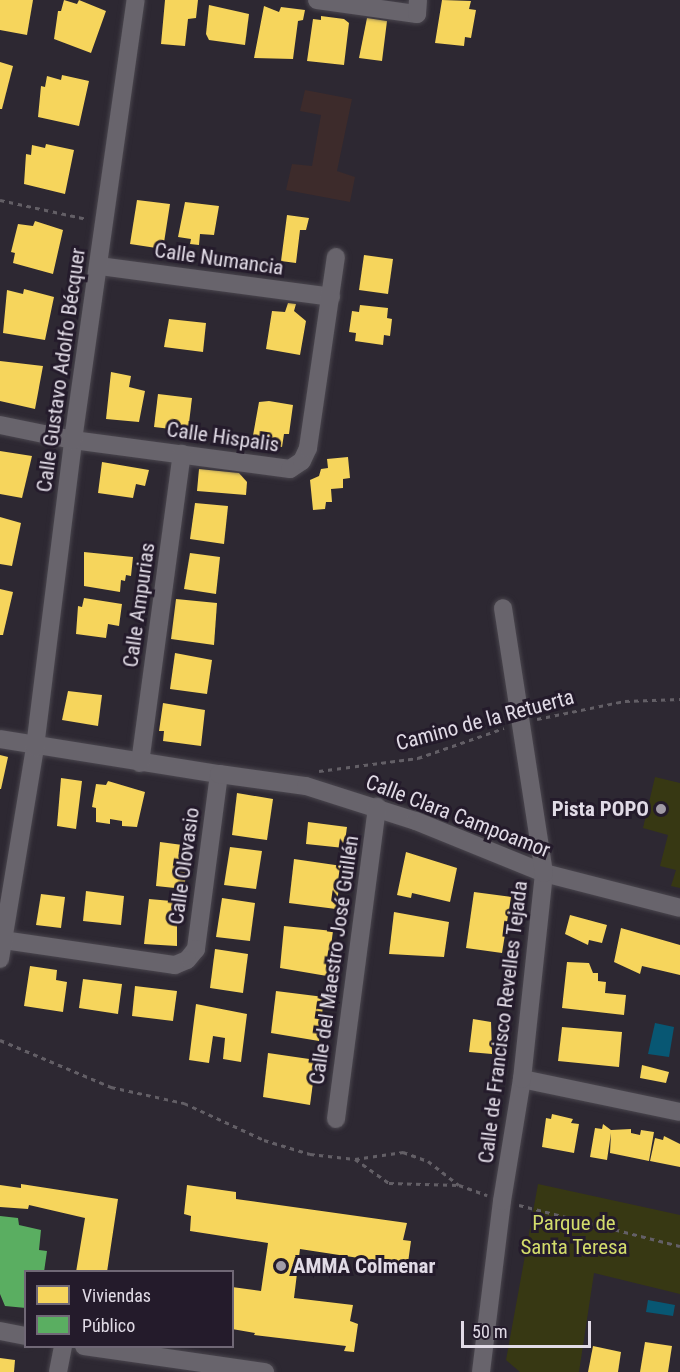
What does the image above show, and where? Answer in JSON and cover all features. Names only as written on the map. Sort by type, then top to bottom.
[{"type":"street","name":"Calle Gustavo Adolfo Bécquer","points":[[0,959],[36,747],[73,440],[100,266],[104,223],[136,0]]},
{"type":"street","points":[[317,0],[417,7]]},
{"type":"street","name":"Calle Hispalis","points":[[0,425],[73,440],[290,469],[302,461],[308,448],[336,257]]},
{"type":"street","name":"Calle Numancia","points":[[100,266],[331,297]]},
{"type":"street","name":"Calle Ampurias","points":[[140,762],[182,454]]},
{"type":"street","name":"Calle de Francisco Revelles Tejada","points":[[481,1372],[502,1201],[522,1078],[544,873],[503,608]]},
{"type":"street","points":[[0,739],[36,747],[219,774]]},
{"type":"street","name":"Calle Clara Campoamor","points":[[219,774],[306,786],[377,807],[544,873],[680,908]]},
{"type":"street","name":"Calle Olovasio","points":[[3,940],[175,965],[187,960],[195,949],[219,774]]},
{"type":"street","name":"Calle del Maestro José Guillén","points":[[336,1119],[377,807]]},
{"type":"street","points":[[522,1078],[680,1112]]},
{"type":"street","points":[[0,1331],[24,1336]]},
{"type":"street","points":[[58,1372],[63,1348]]},
{"type":"street","points":[[91,1348],[265,1372]]},
{"type":"path","points":[[0,200],[104,223]]},
{"type":"path","name":"Camino de la Retuerta","points":[[316,772],[418,758],[522,722],[625,701],[680,699]]},
{"type":"path","points":[[0,1040],[111,1087],[184,1103],[264,1140],[310,1154],[355,1159],[403,1152],[428,1161],[459,1185],[502,1201],[680,1246]]},
{"type":"path","points":[[355,1159],[388,1183],[459,1185]]},
{"type":"shaded area","points":[[305,90],[352,99],[337,171],[355,177],[350,202],[286,190],[292,164],[312,166],[321,115],[300,111]]},
{"type":"green space","points":[[655,777],[680,783],[680,888],[671,886],[676,870],[660,866],[668,835],[643,828]]},
{"type":"green space","name":"Parque de Santa Teresa","points":[[538,1184],[680,1215],[680,1294],[594,1273],[579,1372],[520,1372],[506,1360]]},
{"type":"water","points":[[655,1023],[674,1027],[669,1057],[648,1054]]},
{"type":"water","points":[[648,1300],[675,1305],[673,1316],[646,1312]]},
{"type":"building: Viviendas","points":[[0,0],[33,0],[27,35],[0,30]]},
{"type":"building: Viviendas","points":[[64,0],[77,4],[79,0],[106,11],[91,53],[54,39],[58,11],[61,11]]},
{"type":"building: Viviendas","points":[[165,0],[198,0],[196,18],[188,19],[185,46],[161,44]]},
{"type":"building: Viviendas","points":[[442,0],[471,1],[469,9],[476,10],[471,38],[465,37],[464,46],[435,43]]},
{"type":"building: Viviendas","points":[[209,5],[249,14],[245,45],[209,40],[206,34]]},
{"type":"building: Viviendas","points":[[264,6],[279,12],[281,7],[305,10],[303,20],[298,21],[293,59],[254,58]]},
{"type":"building: Viviendas","points":[[321,16],[344,19],[349,23],[344,65],[307,61],[313,19],[321,20]]},
{"type":"building: Viviendas","points":[[367,18],[387,21],[382,61],[359,58]]},
{"type":"building: Viviendas","points":[[0,62],[13,66],[2,109],[0,109]]},
{"type":"building: Viviendas","points":[[62,75],[89,81],[79,126],[38,117],[41,86],[45,87],[47,76],[61,80]]},
{"type":"building: Viviendas","points":[[46,144],[74,150],[65,194],[24,184],[26,154],[31,155],[32,145],[45,148]]},
{"type":"building: Viviendas","points":[[137,200],[170,204],[163,249],[130,244]]},
{"type":"building: Viviendas","points":[[185,202],[219,206],[214,235],[200,234],[199,245],[190,244],[191,239],[178,237]]},
{"type":"building: Viviendas","points":[[287,215],[309,218],[306,230],[300,230],[296,263],[281,261]]},
{"type":"building: Viviendas","points":[[35,221],[63,230],[53,274],[13,263],[15,253],[11,252],[18,224],[33,226]]},
{"type":"building: Viviendas","points":[[364,255],[393,259],[388,294],[359,290]]},
{"type":"building: Viviendas","points":[[24,289],[54,297],[45,340],[3,333],[7,290],[23,294]]},
{"type":"building: Viviendas","points":[[288,303],[296,304],[294,311],[306,321],[300,355],[266,349],[272,311],[285,312]]},
{"type":"building: Viviendas","points":[[360,305],[388,308],[387,318],[392,319],[390,336],[384,335],[383,345],[355,341],[356,333],[349,332],[352,311],[359,312]]},
{"type":"building: Viviendas","points":[[169,319],[206,323],[203,352],[164,347]]},
{"type":"building: Viviendas","points":[[0,361],[43,366],[35,409],[0,401]]},
{"type":"building: Viviendas","points":[[111,372],[131,376],[129,387],[145,391],[139,422],[106,419]]},
{"type":"building: Viviendas","points":[[158,394],[192,398],[188,431],[154,427]]},
{"type":"building: Viviendas","points":[[269,401],[293,405],[289,434],[284,434],[282,447],[252,441],[259,402]]},
{"type":"building: Viviendas","points":[[0,451],[32,456],[22,498],[0,494]]},
{"type":"building: Viviendas","points":[[348,457],[350,478],[343,479],[343,488],[331,489],[332,502],[326,502],[325,509],[313,510],[310,480],[319,476],[321,469],[328,468],[327,459]]},
{"type":"building: Viviendas","points":[[102,462],[149,470],[145,486],[136,484],[133,498],[98,493]]},
{"type":"building: Viviendas","points":[[199,469],[239,473],[247,482],[246,495],[197,491]]},
{"type":"building: Viviendas","points":[[195,503],[228,506],[224,544],[190,539]]},
{"type":"building: Viviendas","points":[[0,517],[21,523],[12,566],[0,564]]},
{"type":"building: Viviendas","points":[[84,552],[133,557],[131,576],[126,575],[125,581],[121,580],[120,592],[84,586]]},
{"type":"building: Viviendas","points":[[190,553],[220,557],[216,594],[184,589]]},
{"type":"building: Viviendas","points":[[0,589],[13,592],[3,635],[0,635]]},
{"type":"building: Viviendas","points":[[84,598],[122,604],[119,626],[108,624],[106,638],[76,634],[78,606],[82,607]]},
{"type":"building: Viviendas","points":[[176,599],[217,603],[214,645],[171,639]]},
{"type":"building: Viviendas","points":[[175,653],[212,660],[207,694],[170,689]]},
{"type":"building: Viviendas","points":[[68,691],[102,695],[98,726],[62,720]]},
{"type":"building: Viviendas","points":[[163,703],[205,710],[201,746],[163,741],[164,731],[159,731]]},
{"type":"building: Viviendas","points":[[0,755],[8,757],[1,789],[0,789]]},
{"type":"building: Viviendas","points":[[61,778],[82,781],[76,829],[57,826]]},
{"type":"building: Viviendas","points":[[108,781],[145,792],[137,827],[122,826],[122,821],[110,819],[110,824],[96,822],[96,808],[92,807],[96,784],[106,785]]},
{"type":"building: Viviendas","points":[[237,793],[273,799],[267,840],[232,835]]},
{"type":"building: Viviendas","points":[[308,822],[347,827],[344,848],[306,844]]},
{"type":"building: Viviendas","points":[[160,842],[190,846],[184,889],[156,886]]},
{"type":"building: Viviendas","points":[[230,847],[262,851],[256,889],[224,885]]},
{"type":"building: Viviendas","points":[[406,852],[457,868],[450,902],[412,893],[411,898],[397,895]]},
{"type":"building: Viviendas","points":[[294,859],[342,866],[336,909],[289,903]]},
{"type":"building: Viviendas","points":[[86,891],[124,896],[121,925],[83,921]]},
{"type":"building: Viviendas","points":[[474,892],[511,897],[502,953],[466,948]]},
{"type":"building: Viviendas","points":[[41,894],[65,897],[61,928],[36,925]]},
{"type":"building: Viviendas","points":[[222,898],[255,903],[250,941],[216,937]]},
{"type":"building: Viviendas","points":[[149,899],[183,902],[181,919],[177,919],[177,946],[144,944]]},
{"type":"building: Viviendas","points":[[394,912],[449,922],[444,957],[389,954]]},
{"type":"building: Viviendas","points":[[570,915],[607,925],[602,943],[589,940],[588,945],[565,934]]},
{"type":"building: Viviendas","points":[[284,926],[333,931],[327,976],[280,968]]},
{"type":"building: Viviendas","points":[[621,928],[680,945],[680,975],[642,966],[640,974],[614,962]]},
{"type":"building: Viviendas","points":[[215,949],[248,954],[243,993],[210,988]]},
{"type":"building: Viviendas","points":[[567,962],[589,963],[593,973],[598,973],[598,981],[606,982],[605,993],[626,995],[624,1015],[562,1008]]},
{"type":"building: Viviendas","points":[[30,966],[57,970],[56,980],[67,982],[63,1012],[24,1006]]},
{"type":"building: Viviendas","points":[[83,979],[122,984],[118,1014],[79,1008]]},
{"type":"building: Viviendas","points":[[135,986],[177,991],[173,1021],[132,1016]]},
{"type":"building: Viviendas","points":[[276,991],[324,997],[319,1041],[271,1033]]},
{"type":"building: Viviendas","points":[[196,1004],[247,1014],[241,1062],[223,1059],[225,1038],[213,1036],[209,1063],[189,1060]]},
{"type":"building: Viviendas","points":[[473,1019],[491,1022],[492,1054],[469,1052]]},
{"type":"building: Viviendas","points":[[562,1027],[622,1032],[619,1067],[558,1061]]},
{"type":"building: Viviendas","points":[[268,1053],[316,1060],[310,1105],[263,1097]]},
{"type":"building: Viviendas","points":[[642,1065],[669,1072],[666,1083],[640,1078]]},
{"type":"building: Viviendas","points":[[552,1114],[573,1119],[571,1123],[579,1124],[574,1153],[542,1147],[546,1118],[551,1119]]},
{"type":"building: Viviendas","points":[[603,1124],[611,1130],[631,1129],[631,1133],[640,1135],[641,1130],[654,1132],[649,1161],[610,1153],[611,1133],[607,1160],[590,1157],[595,1128],[602,1129]]},
{"type":"building: Viviendas","points":[[664,1136],[680,1144],[680,1167],[650,1161],[655,1138],[663,1140]]},
{"type":"building: Viviendas","points":[[21,1184],[118,1199],[107,1270],[76,1270],[85,1218],[29,1205],[28,1209],[0,1207],[0,1185],[21,1188]]},
{"type":"building: Viviendas","name":"AMMA Colmenar","points":[[187,1185],[236,1192],[236,1199],[407,1223],[403,1240],[411,1241],[407,1270],[398,1269],[398,1264],[300,1249],[294,1298],[353,1305],[350,1321],[358,1324],[354,1352],[344,1351],[346,1346],[254,1335],[255,1333],[234,1329],[234,1287],[261,1291],[268,1243],[190,1231],[191,1216],[184,1214]]},
{"type":"building: Viviendas","points":[[645,1342],[672,1346],[668,1372],[640,1372]]},
{"type":"building: Viviendas","points":[[593,1346],[621,1352],[618,1372],[588,1372]]},
{"type":"building: Viviendas","points":[[0,1358],[15,1360],[14,1372],[0,1372]]},
{"type":"building: Público","points":[[0,1216],[18,1218],[19,1225],[41,1230],[39,1250],[47,1251],[44,1270],[24,1270],[24,1308],[5,1306],[0,1294]]},
{"type":"place","name":"Pista POPO","points":[[661,809]]},
{"type":"place","name":"AMMA Colmenar","points":[[281,1266]]}]
